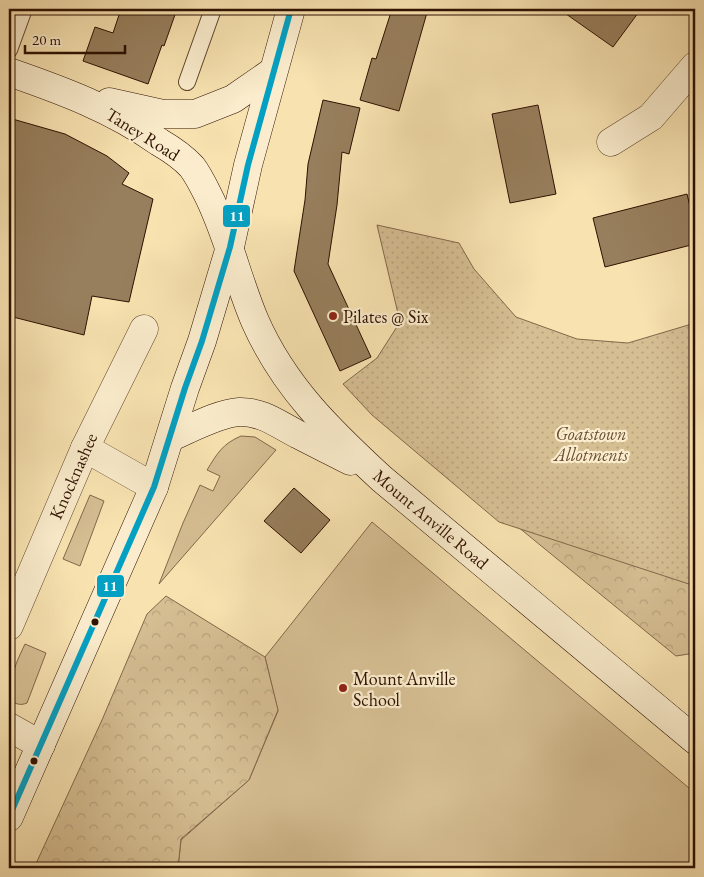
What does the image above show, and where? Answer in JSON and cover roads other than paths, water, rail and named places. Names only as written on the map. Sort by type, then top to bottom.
[{"type":"main road","points":[[9,817],[154,487],[230,248],[248,165],[290,9]]},
{"type":"main road","points":[[611,142],[651,117],[695,66]]},
{"type":"main road","name":"Taney Road","points":[[9,72],[70,93],[120,117],[181,157],[193,168],[204,187],[216,211],[230,248]]},
{"type":"main road","points":[[70,93],[163,114],[195,114],[233,99],[272,72]]},
{"type":"main road","name":"Mount Anville Road","points":[[230,248],[252,315],[276,361],[308,406],[376,474],[695,740]]},
{"type":"main road","name":"Knocknashee","points":[[9,626],[85,448],[144,329]]},
{"type":"main road","points":[[171,436],[218,417],[238,412],[251,412],[268,417],[296,434],[376,474]]},
{"type":"main road","points":[[85,448],[154,487]]},
{"type":"main road","points":[[9,728],[41,745]]},
{"type":"lane","points":[[9,50],[24,9]]},
{"type":"lane","points":[[187,82],[213,9]]},
{"type":"place","name":"Pilates @ Six","points":[[333,316]]},
{"type":"place","name":"Mount Anville School","points":[[343,688]]},
{"type":"park label","name":"Goatstown Allotments","points":[[591,443]]}]
